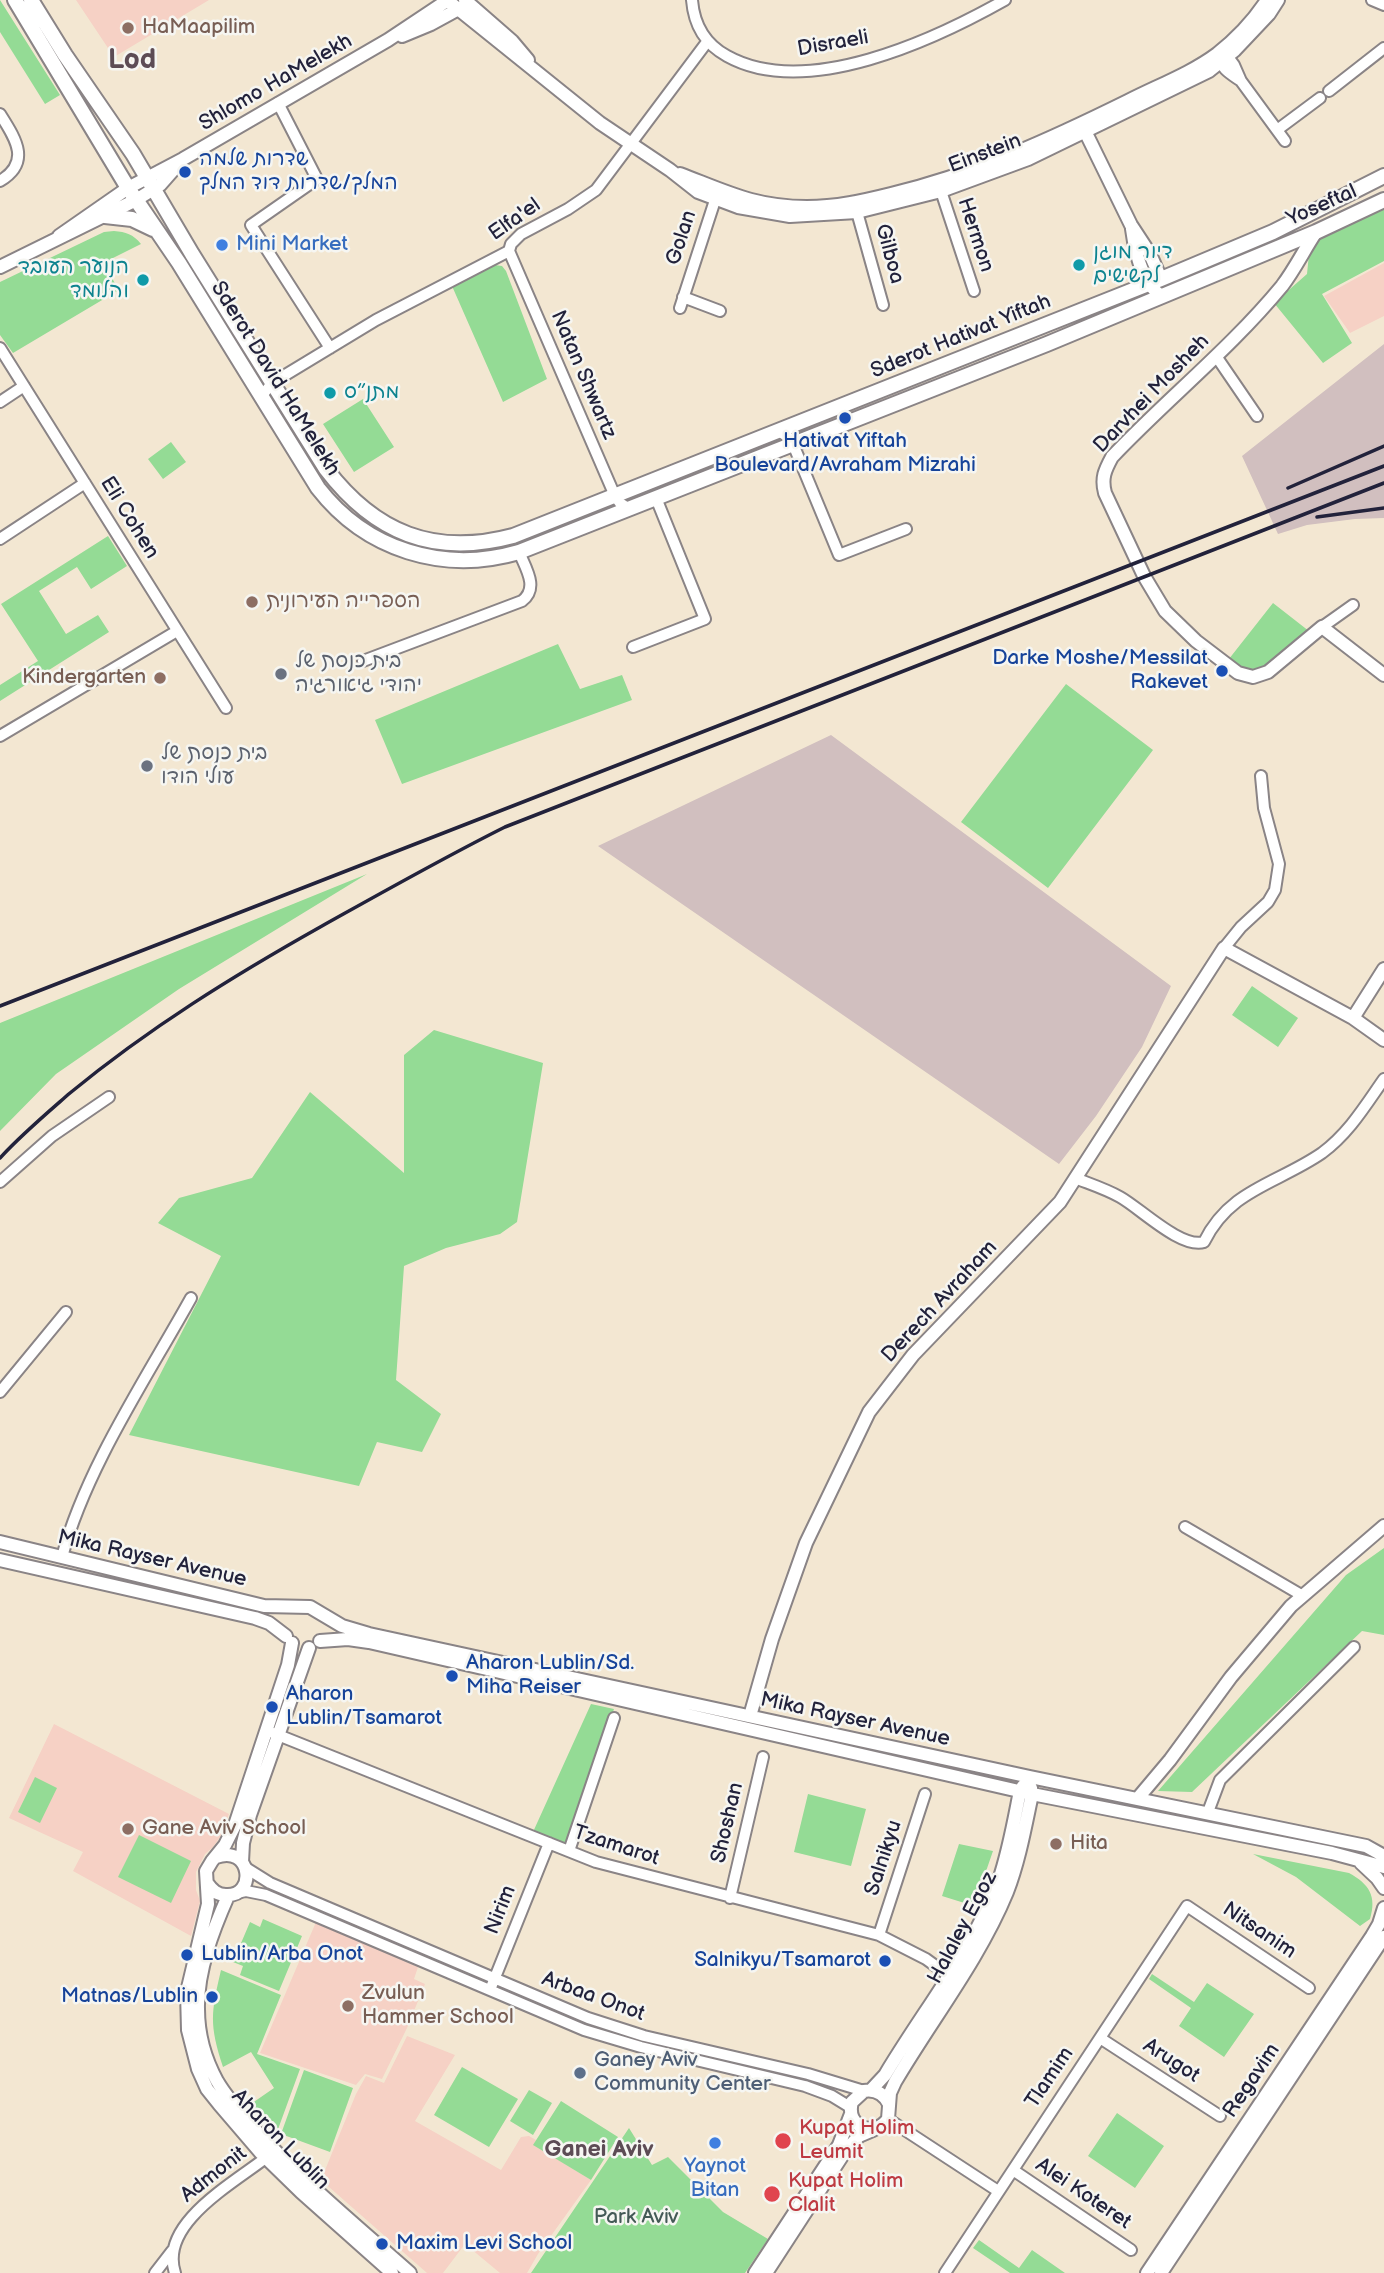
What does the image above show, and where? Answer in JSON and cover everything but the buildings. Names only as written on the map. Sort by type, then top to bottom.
[{"type":"main road","name":"Sderot David HaMelekh","points":[[15,0],[132,194],[318,488],[339,512],[366,534],[396,548],[436,558],[474,561],[519,552],[629,509]]},
{"type":"main road","name":"Sderot David HaMelekh","points":[[32,0],[150,183],[326,469],[343,491],[374,518],[412,536],[434,542],[454,544],[495,541],[615,496]]},
{"type":"main road","name":"Yoseftal","points":[[1319,210],[1384,176]]},
{"type":"main road","name":"Yoseftal","points":[[1276,249],[1384,200]]},
{"type":"main road","name":"Sderot Hativat Yiftah","points":[[615,496],[1155,281],[1319,210]]},
{"type":"main road","points":[[104,216],[132,219],[157,230]]},
{"type":"main road","name":"Sderot Hativat Yiftah","points":[[629,509],[1009,360],[1276,249]]},
{"type":"street","name":"Shlomo HaMelekh","points":[[0,267],[132,194],[183,159],[388,40],[447,0]]},
{"type":"street","name":"Einstein","points":[[447,0],[466,3],[559,92],[698,192],[776,206],[855,203],[943,181],[1084,128]]},
{"type":"street","points":[[691,0],[695,18],[708,42]]},
{"type":"street","name":"Disraeli","points":[[708,42],[739,63],[760,70],[781,72],[843,65],[912,46],[953,29],[1005,0]]},
{"type":"street","name":"Einstein","points":[[1222,58],[1268,0]]},
{"type":"street","name":"Einstein","points":[[717,195],[756,212],[790,216],[858,212],[941,191],[1028,159],[1182,74],[1222,58],[1255,30],[1278,0]]},
{"type":"street","points":[[1372,0],[1384,5]]},
{"type":"street","name":"Shlomo HaMelekh","points":[[388,40],[432,24],[466,3]]},
{"type":"street","name":"Elfa'el","points":[[261,397],[272,383],[376,320],[509,251],[511,244],[521,234],[568,209],[596,190],[708,42]]},
{"type":"street","points":[[1277,130],[1384,48]]},
{"type":"street","points":[[1222,58],[1285,141]]},
{"type":"street","points":[[278,103],[317,179],[251,225],[330,348]]},
{"type":"street","points":[[0,114],[17,141],[19,162],[9,176],[0,181]]},
{"type":"street","points":[[1084,128],[1132,225],[1145,244],[1161,296]]},
{"type":"street","name":"Hermon","points":[[941,191],[974,291]]},
{"type":"street","name":"Shlomo HaMelekh","points":[[59,236],[104,216],[132,194]]},
{"type":"street","name":"Golan","points":[[717,195],[681,302],[720,311]]},
{"type":"street","name":"Gilboa","points":[[858,212],[883,305]]},
{"type":"street","name":"Darvhei Mosheh","points":[[1316,232],[1281,287],[1216,356],[1112,457],[1103,475],[1105,493],[1144,576],[1165,611],[1196,641],[1238,673],[1253,677],[1268,672],[1322,627]]},
{"type":"street","points":[[1276,249],[1293,253],[1296,256],[1295,268]]},
{"type":"street","name":"Natan Shwartz","points":[[509,251],[615,496],[629,509]]},
{"type":"street","name":"Eli Cohen","points":[[0,348],[226,708]]},
{"type":"street","points":[[1216,356],[1257,416]]},
{"type":"street","points":[[0,402],[24,386]]},
{"type":"street","points":[[779,431],[793,444],[839,555],[906,529]]},
{"type":"street","points":[[0,539],[85,483]]},
{"type":"street","points":[[633,647],[705,619],[656,498]]},
{"type":"street","points":[[363,661],[522,601],[529,596],[532,587],[519,552]]},
{"type":"street","points":[[1353,605],[1322,627],[1384,675]]},
{"type":"street","points":[[0,736],[177,631]]},
{"type":"street","points":[[1261,776],[1268,828],[1279,864],[1275,890],[1268,902],[1241,927],[1224,948],[1353,1018],[1384,1041]]},
{"type":"street","name":"Derech Avraham","points":[[750,1716],[772,1639],[806,1543],[869,1412],[914,1356],[1060,1202],[1224,948]]},
{"type":"street","points":[[1353,1018],[1384,969]]},
{"type":"street","points":[[1075,1178],[1121,1197],[1169,1232],[1198,1244],[1204,1242],[1213,1223],[1228,1207],[1320,1154],[1338,1140],[1352,1126],[1384,1079]]},
{"type":"street","points":[[0,1182],[52,1136],[109,1097]]},
{"type":"street","points":[[62,1557],[69,1529],[93,1472],[191,1298]]},
{"type":"street","points":[[0,1392],[66,1312]]},
{"type":"street","points":[[1138,1798],[1170,1760],[1231,1677],[1291,1606],[1384,1525]]},
{"type":"street","points":[[1185,1527],[1303,1596]]},
{"type":"street","name":"Mika Rayser Avenue","points":[[0,1542],[264,1605],[296,1608]]},
{"type":"street","name":"Mika Rayser Avenue","points":[[0,1560],[255,1619],[269,1623],[289,1640]]},
{"type":"street","points":[[321,1614],[310,1607],[296,1608],[284,1623],[289,1640],[288,1665],[272,1733],[243,1843],[246,1880],[232,1894],[216,1893],[207,1883],[208,1865],[225,1845],[272,1733],[314,1644],[326,1631],[321,1614]]},
{"type":"street","name":"Mika Rayser Avenue","points":[[321,1614],[342,1626],[369,1634],[1030,1777],[1366,1846],[1384,1856]]},
{"type":"street","name":"Mika Rayser Avenue","points":[[314,1644],[348,1639],[369,1642],[1026,1792],[1384,1867]]},
{"type":"street","points":[[289,1640],[314,1644]]},
{"type":"street","points":[[1208,1812],[1220,1780],[1354,1647]]},
{"type":"street","points":[[569,1852],[614,1718]]},
{"type":"street","name":"Tzamarot","points":[[272,1733],[596,1862],[879,1935],[926,1959],[953,1979]]},
{"type":"street","name":"Shoshan","points":[[730,1898],[763,1757]]},
{"type":"street","name":"Halaley Egoz","points":[[889,2104],[895,2082],[953,1979],[999,1880],[1030,1777]]},
{"type":"street","name":"Salnikyu","points":[[879,1935],[925,1794]]},
{"type":"street","name":"Nirim","points":[[490,1991],[549,1843]]},
{"type":"street","points":[[216,1857],[227,1854],[244,1865]]},
{"type":"street","points":[[1358,1861],[1370,1869],[1384,1888]]},
{"type":"street","name":"Arbaa Onot","points":[[244,1865],[271,1883],[588,2018],[644,2036],[808,2074],[867,2091]]},
{"type":"street","name":"Aharon Lublin","points":[[207,1883],[208,1904],[187,1992],[186,2008],[190,2040],[207,2089],[230,2119],[410,2273]]},
{"type":"street","name":"Arbaa Onot","points":[[232,1894],[246,1891],[266,1895],[584,2030],[641,2048],[805,2086],[832,2096],[850,2111]]},
{"type":"street","name":"Aharon Lublin","points":[[232,1894],[212,1936],[202,1976],[198,2008],[209,2065],[218,2083],[271,2154],[391,2273]]},
{"type":"street","name":"Nitsanim","points":[[1187,1906],[1309,1988]]},
{"type":"street","name":"Tlamim","points":[[944,2273],[1187,1906]]},
{"type":"street","name":"Regavim","points":[[1147,2273],[1376,1930],[1384,1908]]},
{"type":"street","name":"Regavim","points":[[1161,2273],[1384,1937]]},
{"type":"street","name":"Halaley Egoz","points":[[867,2091],[885,2075],[953,1979]]},
{"type":"street","name":"Arugot","points":[[1100,2038],[1220,2116]]},
{"type":"street","points":[[755,2273],[839,2145],[855,2098],[867,2091],[882,2094],[889,2104],[888,2119],[884,2124],[859,2136],[846,2150],[766,2273]]},
{"type":"street","points":[[850,2111],[853,2120],[861,2128],[873,2130]]},
{"type":"street","points":[[888,2119],[998,2192]]},
{"type":"street","name":"Admonit","points":[[155,2273],[172,2250],[185,2223],[271,2154]]},
{"type":"street","name":"Alei Koteret","points":[[1013,2170],[1131,2250]]},
{"type":"street","points":[[172,2250],[175,2273]]},
{"type":"shaded area","name":"HaMaapilim","points":[[76,0],[209,0],[114,57]]},
{"type":"shaded area","points":[[1384,263],[1384,316],[1350,333],[1324,296]]},
{"type":"shaded area","points":[[1384,344],[1384,518],[1307,525],[1278,534],[1242,456]]},
{"type":"shaded area","points":[[831,735],[1171,986],[1142,1047],[1096,1116],[1059,1164],[598,846]]},
{"type":"shaded area","points":[[54,1724],[229,1814],[220,1837],[205,1854],[196,1872],[196,1890],[200,1901],[191,1936],[73,1871],[83,1852],[9,1818]]},
{"type":"shaded area","name":"Zvulun Hammer School","points":[[316,1922],[418,1967],[414,1979],[425,1984],[382,2079],[365,2074],[356,2085],[260,2053]]},
{"type":"shaded area","points":[[407,2036],[455,2055],[415,2121],[501,2170],[521,2137],[529,2136],[536,2140],[534,2145],[591,2180],[527,2273],[500,2273],[465,2244],[443,2273],[427,2273],[321,2180],[366,2076],[384,2083]]},
{"type":"green space","points":[[0,0],[60,95],[45,104],[0,32]]},
{"type":"green space","points":[[1384,203],[1384,261],[1322,294],[1352,343],[1323,363],[1274,303],[1307,274],[1309,254],[1315,239]]},
{"type":"green space","points":[[104,232],[129,234],[141,244],[103,263],[119,290],[13,353],[0,335],[0,282]]},
{"type":"green space","points":[[495,265],[502,266],[506,271],[547,379],[503,402],[452,286]]},
{"type":"green space","points":[[363,399],[394,447],[354,472],[323,424]]},
{"type":"green space","points":[[171,442],[186,462],[163,479],[148,459]]},
{"type":"green space","points":[[108,536],[127,566],[91,589],[77,567],[39,591],[66,634],[98,615],[109,632],[0,701],[0,685],[38,661],[1,604]]},
{"type":"green space","points":[[1273,603],[1314,635],[1260,675],[1225,664]]},
{"type":"green space","points":[[558,644],[580,689],[622,675],[632,700],[402,784],[375,720]]},
{"type":"green space","points":[[1066,684],[1153,750],[1048,888],[961,822]]},
{"type":"green space","points":[[367,874],[179,989],[56,1074],[0,1131],[0,1023]]},
{"type":"green space","points":[[1252,986],[1298,1018],[1278,1047],[1232,1015]]},
{"type":"green space","points":[[434,1030],[543,1063],[517,1222],[500,1234],[446,1248],[404,1266],[396,1380],[441,1414],[422,1452],[377,1442],[359,1486],[129,1435],[221,1256],[158,1223],[179,1198],[252,1178],[310,1092],[404,1173],[404,1055]]},
{"type":"green space","points":[[1384,1548],[1384,1635],[1362,1631],[1192,1792],[1158,1791],[1346,1575]]},
{"type":"green space","points":[[591,1704],[614,1709],[567,1846],[533,1832]]},
{"type":"green space","points":[[35,1777],[57,1788],[40,1823],[18,1812]]},
{"type":"green space","points":[[808,1794],[866,1809],[851,1866],[794,1852]]},
{"type":"green space","points":[[139,1835],[191,1861],[171,1903],[118,1877]]},
{"type":"green space","points":[[959,1844],[993,1851],[974,1906],[942,1896]]},
{"type":"green space","points":[[1253,1854],[1349,1873],[1370,1892],[1370,1919],[1360,1926],[1296,1877]]},
{"type":"green space","points":[[263,1919],[302,1936],[279,1991],[240,1975],[243,1966],[233,1962],[250,1922],[260,1927]]},
{"type":"green space","points":[[221,1970],[281,1995],[257,2054],[300,2069],[277,2132],[248,2106],[274,2088],[251,2052],[223,2067],[215,2040],[213,2019]]},
{"type":"green space","points":[[1152,1974],[1194,2002],[1207,1983],[1254,2014],[1224,2057],[1179,2026],[1191,2008],[1149,1979]]},
{"type":"green space","points":[[462,2067],[518,2099],[489,2147],[434,2115]]},
{"type":"green space","points":[[304,2070],[353,2088],[330,2152],[281,2134]]},
{"type":"green space","points":[[529,2090],[552,2103],[533,2135],[510,2121]]},
{"type":"green space","points":[[561,2101],[618,2137],[591,2180],[533,2145]]},
{"type":"green space","points":[[1117,2113],[1164,2146],[1135,2188],[1088,2156]]},
{"type":"green space","name":"Park Aviv","points":[[629,2128],[652,2165],[668,2157],[723,2212],[768,2239],[745,2273],[531,2273]]},
{"type":"green space","points":[[979,2240],[1019,2268],[1032,2250],[1065,2273],[1010,2273],[973,2248]]},
{"type":"railway","points":[[1288,488],[1384,446]]},
{"type":"railway","points":[[0,1006],[1384,466]]},
{"type":"railway","points":[[0,1158],[70,1093],[192,1004],[322,926],[505,827],[1384,483]]},
{"type":"railway","points":[[1317,517],[1384,508]]},
{"type":"place","name":"HaMaapilim","points":[[128,28]]},
{"type":"place","name":"שדרות שלמה המלך/שדרות דוד המלך","points":[[185,172]]},
{"type":"place","name":"Mini Market","points":[[222,245]]},
{"type":"place","name":"דיור מוגן לקשישים","points":[[1079,265]]},
{"type":"place","name":"הנוער העובד והלומד","points":[[143,280]]},
{"type":"place","name":"מתנ״ס","points":[[330,393]]},
{"type":"place","name":"Hativat Yiftah Boulevard/Avraham Mizrahi","points":[[845,418]]},
{"type":"place","name":"הספרייה העירונית","points":[[252,602]]},
{"type":"place","name":"Darke Moshe/Messilat Rakevet","points":[[1222,671]]},
{"type":"place","name":"בית כנסת של יהודי גיאורגיה","points":[[281,674]]},
{"type":"place","name":"Kindergarten","points":[[160,678]]},
{"type":"place","name":"בית כנסת של עולי הודו","points":[[147,766]]},
{"type":"place","name":"Aharon Lublin/Sd. Miha Reiser","points":[[452,1676]]},
{"type":"place","name":"Aharon Lublin/Tsamarot","points":[[272,1707]]},
{"type":"place","name":"Gane Aviv School","points":[[128,1829]]},
{"type":"place","name":"Hita","points":[[1056,1844]]},
{"type":"place","name":"Lublin/Arba Onot","points":[[187,1955]]},
{"type":"place","name":"Salnikyu/Tsamarot","points":[[885,1961]]},
{"type":"place","name":"Matnas/Lublin","points":[[212,1997]]},
{"type":"place","name":"Zvulun Hammer School","points":[[348,2006]]},
{"type":"place","name":"Ganey Aviv Community Center","points":[[580,2073]]},
{"type":"place","name":"Kupat Holim Leumit","points":[[783,2141]]},
{"type":"place","name":"Yaynot Bitan","points":[[715,2143]]},
{"type":"place","name":"Kupat Holim Clalit","points":[[772,2194]]},
{"type":"place","name":"Maxim Levi School","points":[[382,2244]]},
{"type":"district","name":"Lod","points":[[132,61]]},
{"type":"district","name":"Ganei Aviv","points":[[599,2150]]}]
